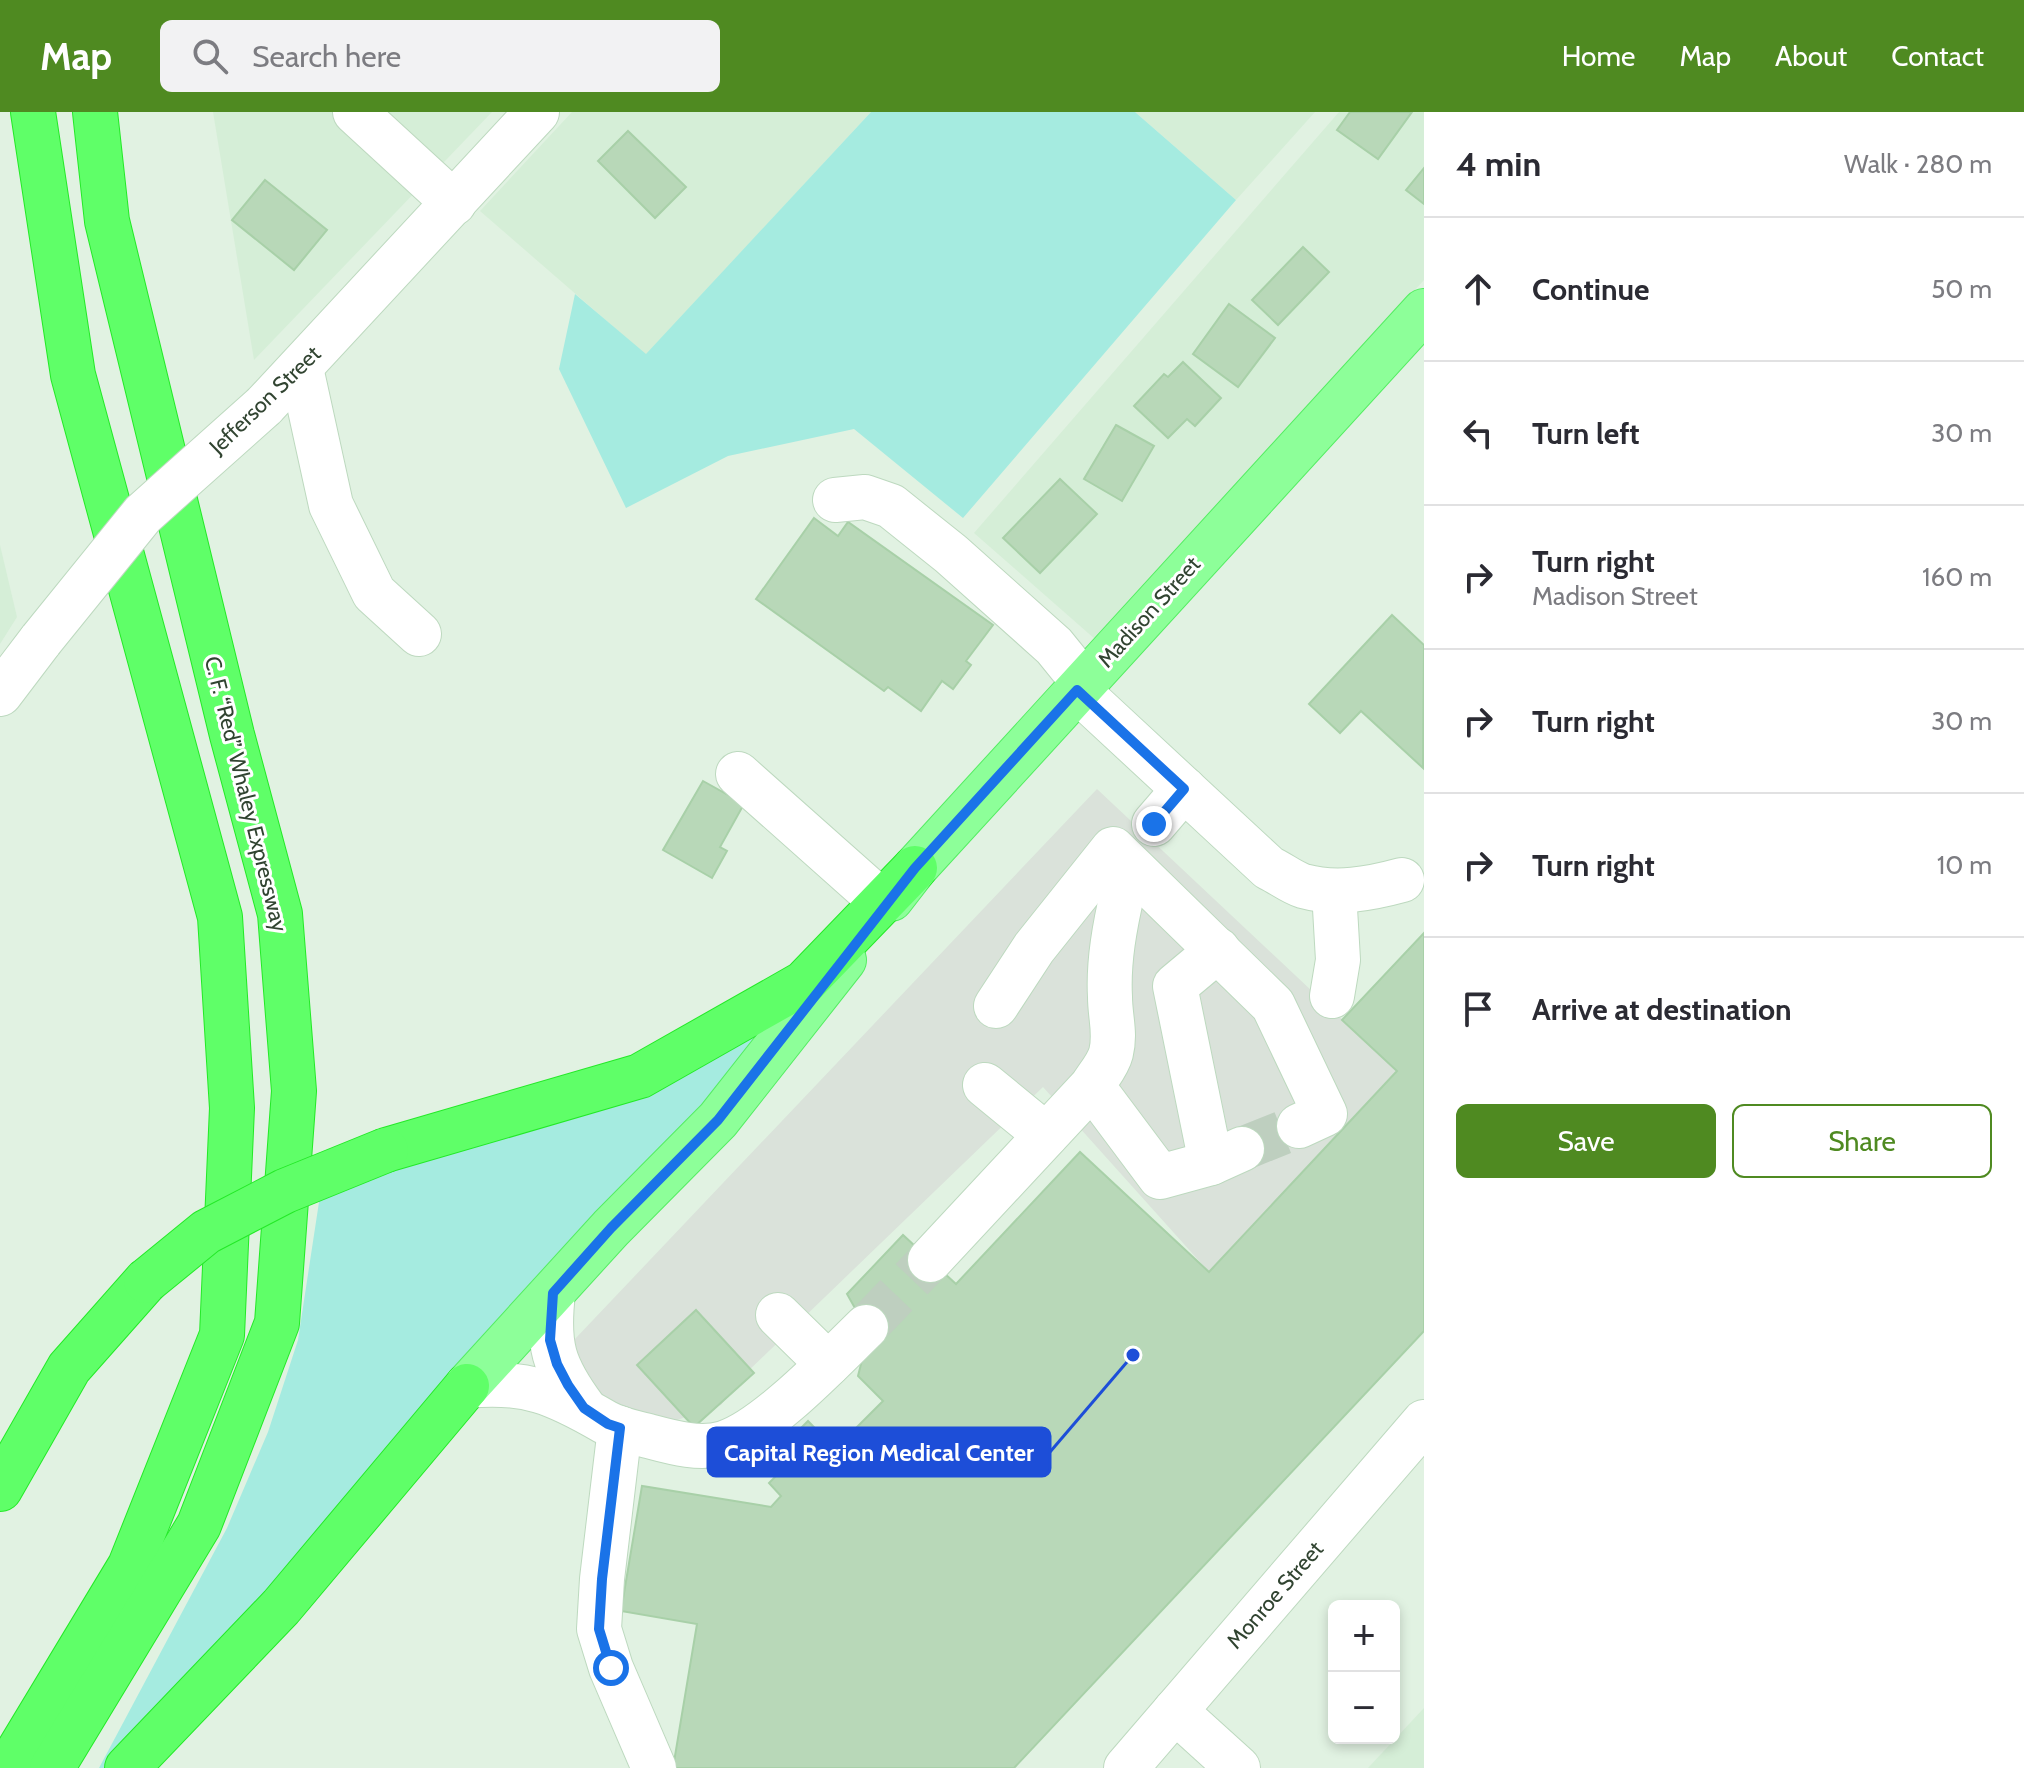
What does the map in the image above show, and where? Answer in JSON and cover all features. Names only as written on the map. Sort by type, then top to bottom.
[{"type":"highway","points":[[8,1768],[130,1566],[222,1335],[232,1108],[220,917],[73,375],[33,112]]},
{"type":"highway","name":"C. F. “Red” Whaley Expressway","points":[[52,1768],[199,1525],[277,1323],[294,1091],[280,914],[228,720],[107,221],[95,112]]},
{"type":"highway","points":[[0,1489],[69,1368],[146,1281],[206,1232],[285,1191],[386,1150],[640,1076],[804,983],[915,868]]},
{"type":"highway","points":[[127,1768],[281,1607],[467,1386]]},
{"type":"main road","name":"Madison Street","points":[[467,1386],[611,1228],[718,1120],[915,868],[1424,311]]},
{"type":"street","points":[[355,112],[454,203]]},
{"type":"street","name":"Jefferson Street","points":[[0,694],[143,514],[264,406],[537,112]]},
{"type":"street","points":[[301,368],[331,505],[374,593],[419,634]]},
{"type":"street","points":[[835,500],[865,497],[891,506],[951,554],[1054,646],[1080,687],[1269,868],[1300,885],[1334,891],[1370,889],[1402,880]]},
{"type":"street","points":[[738,774],[882,902]]},
{"type":"street","points":[[1154,824],[1184,789]]},
{"type":"street","points":[[996,1006],[1034,948],[1113,849],[1273,1005],[1325,1114],[1299,1126]]},
{"type":"street","points":[[930,1260],[1092,1086],[1110,1058],[1114,1033],[1110,997],[1114,927],[1123,890]]},
{"type":"street","points":[[1332,996],[1338,960],[1334,891]]},
{"type":"street","points":[[1092,1086],[1160,1177],[1226,1156],[1175,986],[1218,950]]},
{"type":"street","points":[[985,1085],[1046,1135]]},
{"type":"street","points":[[553,1293],[550,1340],[557,1364],[568,1385],[602,1418],[599,1629],[611,1668],[654,1768]]},
{"type":"street","points":[[778,1315],[828,1364]]},
{"type":"street","points":[[467,1386],[495,1383],[523,1385],[675,1444],[723,1444],[744,1434],[828,1364],[866,1327]]},
{"type":"street","name":"Monroe Street","points":[[1126,1768],[1424,1422]]},
{"type":"street","points":[[1175,1711],[1238,1768]]},
{"type":"shaded area","points":[[213,112],[492,112],[254,360]]},
{"type":"shaded area","points":[[572,112],[871,112],[646,355],[480,211]]},
{"type":"shaded area","points":[[871,112],[1135,112],[1236,200],[963,518],[854,429],[728,456],[626,508],[559,369],[575,294],[646,354]]},
{"type":"shaded area","points":[[1135,112],[1315,112],[1236,200]]},
{"type":"shaded area","points":[[1339,112],[1424,112],[1424,280],[1096,640],[974,533]]},
{"type":"shaded area","points":[[0,545],[17,617],[0,644]]},
{"type":"shaded area","points":[[1097,789],[1397,1071],[1209,1272],[1043,1087],[744,1375],[721,1405],[677,1420],[635,1419],[602,1405],[556,1359]]},
{"type":"shaded area","points":[[761,1026],[770,1037],[112,1768],[99,1768],[227,1528],[268,1432],[298,1340],[321,1189]]},
{"type":"shaded area","points":[[1424,1708],[1424,1768],[1368,1768],[1390,1744],[1400,1744],[1400,1734]]},
{"type":"building","points":[[1350,112],[1412,112],[1378,159],[1337,130]]},
{"type":"building","points":[[628,131],[686,187],[655,218],[598,161]]},
{"type":"building","points":[[1424,168],[1424,204],[1406,190]]},
{"type":"building","points":[[265,180],[327,230],[294,270],[232,220]]},
{"type":"building","points":[[1303,247],[1329,272],[1278,325],[1252,300]]},
{"type":"building","points":[[1229,304],[1275,338],[1238,387],[1193,354]]},
{"type":"building","points":[[1183,362],[1221,398],[1195,426],[1187,419],[1168,438],[1134,406],[1164,374],[1168,377]]},
{"type":"building","points":[[1116,425],[1154,446],[1122,501],[1084,479]]},
{"type":"building","points":[[1060,479],[1097,514],[1040,573],[1003,538]]},
{"type":"building","points":[[814,518],[838,536],[848,522],[993,625],[966,661],[971,665],[953,689],[942,681],[921,711],[888,687],[884,691],[756,599]]},
{"type":"building","points":[[1392,615],[1424,645],[1423,768],[1361,711],[1340,733],[1309,704]]},
{"type":"building","points":[[703,781],[744,804],[720,847],[727,851],[712,878],[663,850]]},
{"type":"building","points":[[1424,933],[1424,1331],[1014,1768],[673,1768],[697,1624],[621,1611],[642,1486],[771,1507],[781,1496],[769,1483],[780,1472],[768,1461],[808,1421],[835,1449],[883,1401],[858,1376],[869,1333],[847,1294],[903,1235],[956,1284],[1080,1152],[1209,1272],[1397,1071],[1342,1020]]},
{"type":"building","points":[[696,1310],[754,1373],[694,1427],[637,1365]]},
{"type":"tunnel","points":[[1242,1149],[1299,1126]]},
{"type":"tunnel","points":[[866,1327],[930,1260]]},
{"type":"place","name":"Capital Region Medical Center","points":[[1133,1355]]},
{"type":"route","points":[[611,1668],[599,1629],[614,1461],[620,1428],[584,1408],[557,1364],[550,1340],[553,1293],[611,1228],[718,1120],[915,868],[1077,690],[1184,789],[1154,824]]}]
